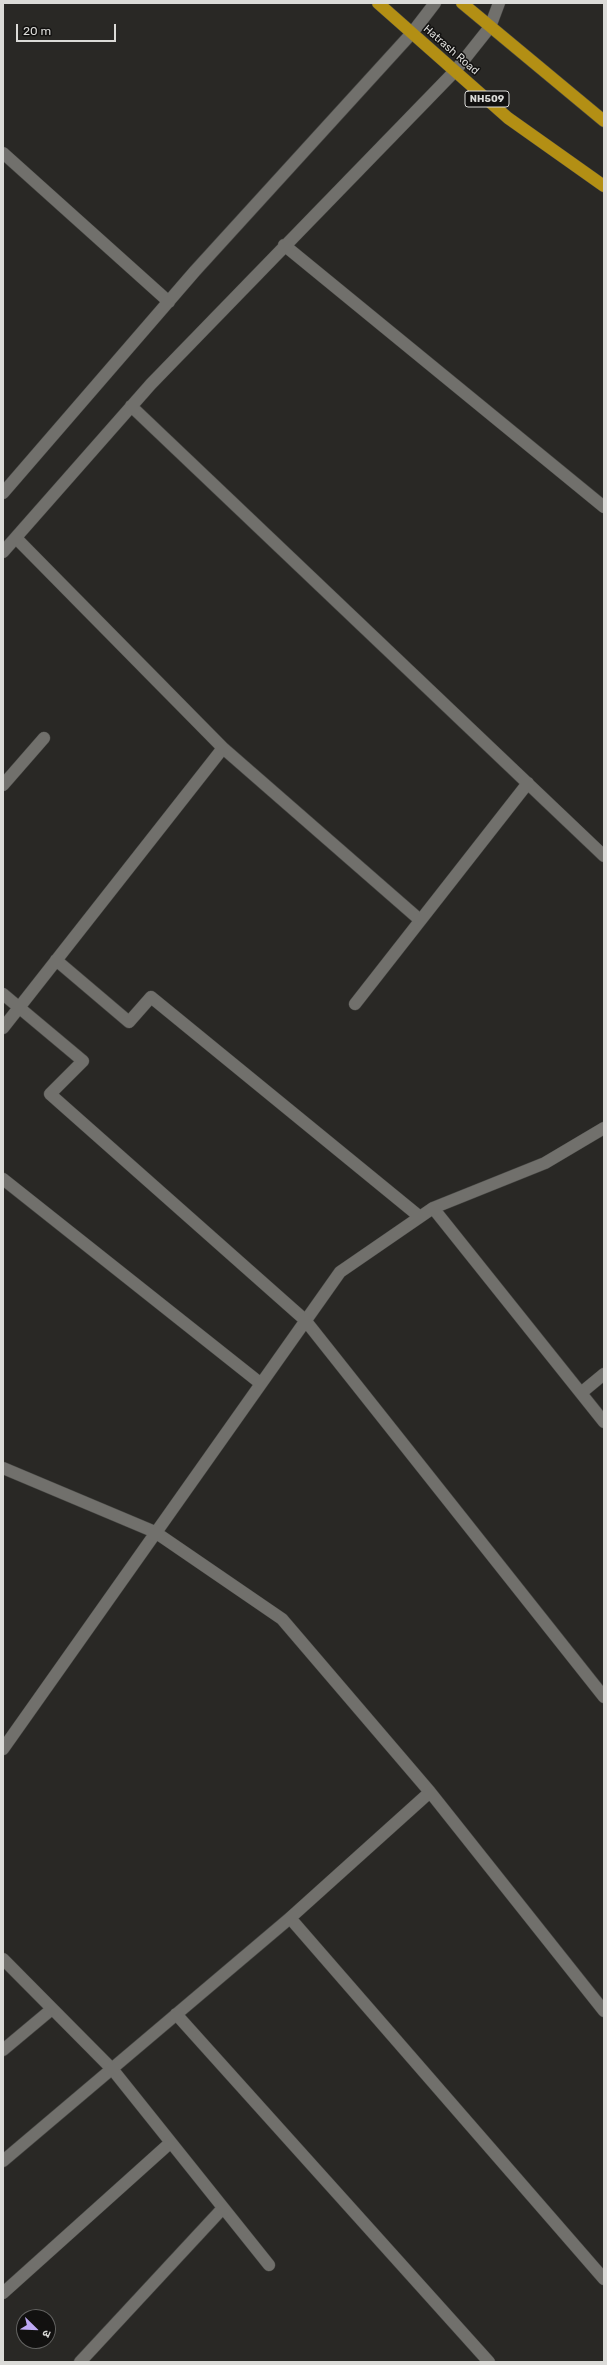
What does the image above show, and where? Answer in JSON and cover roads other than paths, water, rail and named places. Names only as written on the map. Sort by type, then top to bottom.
[{"type":"highway","name":"Hatrash Road","points":[[378,3],[508,118],[604,186]]},
{"type":"highway","points":[[462,3],[604,122]]},
{"type":"street","points":[[3,493],[169,302],[412,34],[435,3]]},
{"type":"street","points":[[3,552],[131,406],[284,244],[455,71],[490,27],[500,3]]},
{"type":"street","points":[[3,153],[169,302]]},
{"type":"street","points":[[284,244],[604,507]]},
{"type":"street","points":[[131,406],[604,856]]},
{"type":"street","points":[[16,538],[222,748],[420,920]]},
{"type":"street","points":[[3,785],[44,738]]},
{"type":"street","points":[[3,1028],[222,748]]},
{"type":"street","points":[[355,1004],[528,783]]},
{"type":"street","points":[[56,960],[129,1022],[151,998],[420,1217]]},
{"type":"street","points":[[3,994],[83,1061],[50,1094],[305,1320],[604,1697]]},
{"type":"street","points":[[3,1749],[260,1383],[340,1272],[433,1208],[546,1163],[604,1128]]},
{"type":"street","points":[[3,1179],[260,1383]]},
{"type":"street","points":[[433,1208],[604,1422]]},
{"type":"street","points":[[581,1393],[604,1374]]},
{"type":"street","points":[[4,1472],[156,1532],[282,1618],[430,1792],[604,2011]]},
{"type":"street","points":[[3,2161],[113,2070],[176,2014],[290,1918],[430,1792]]},
{"type":"street","points":[[290,1918],[604,2279]]},
{"type":"street","points":[[3,1960],[113,2070],[269,2265]]},
{"type":"street","points":[[3,2050],[52,2009]]},
{"type":"street","points":[[176,2014],[489,2362]]},
{"type":"street","points":[[3,2293],[170,2142]]},
{"type":"street","points":[[80,2362],[223,2208]]}]
